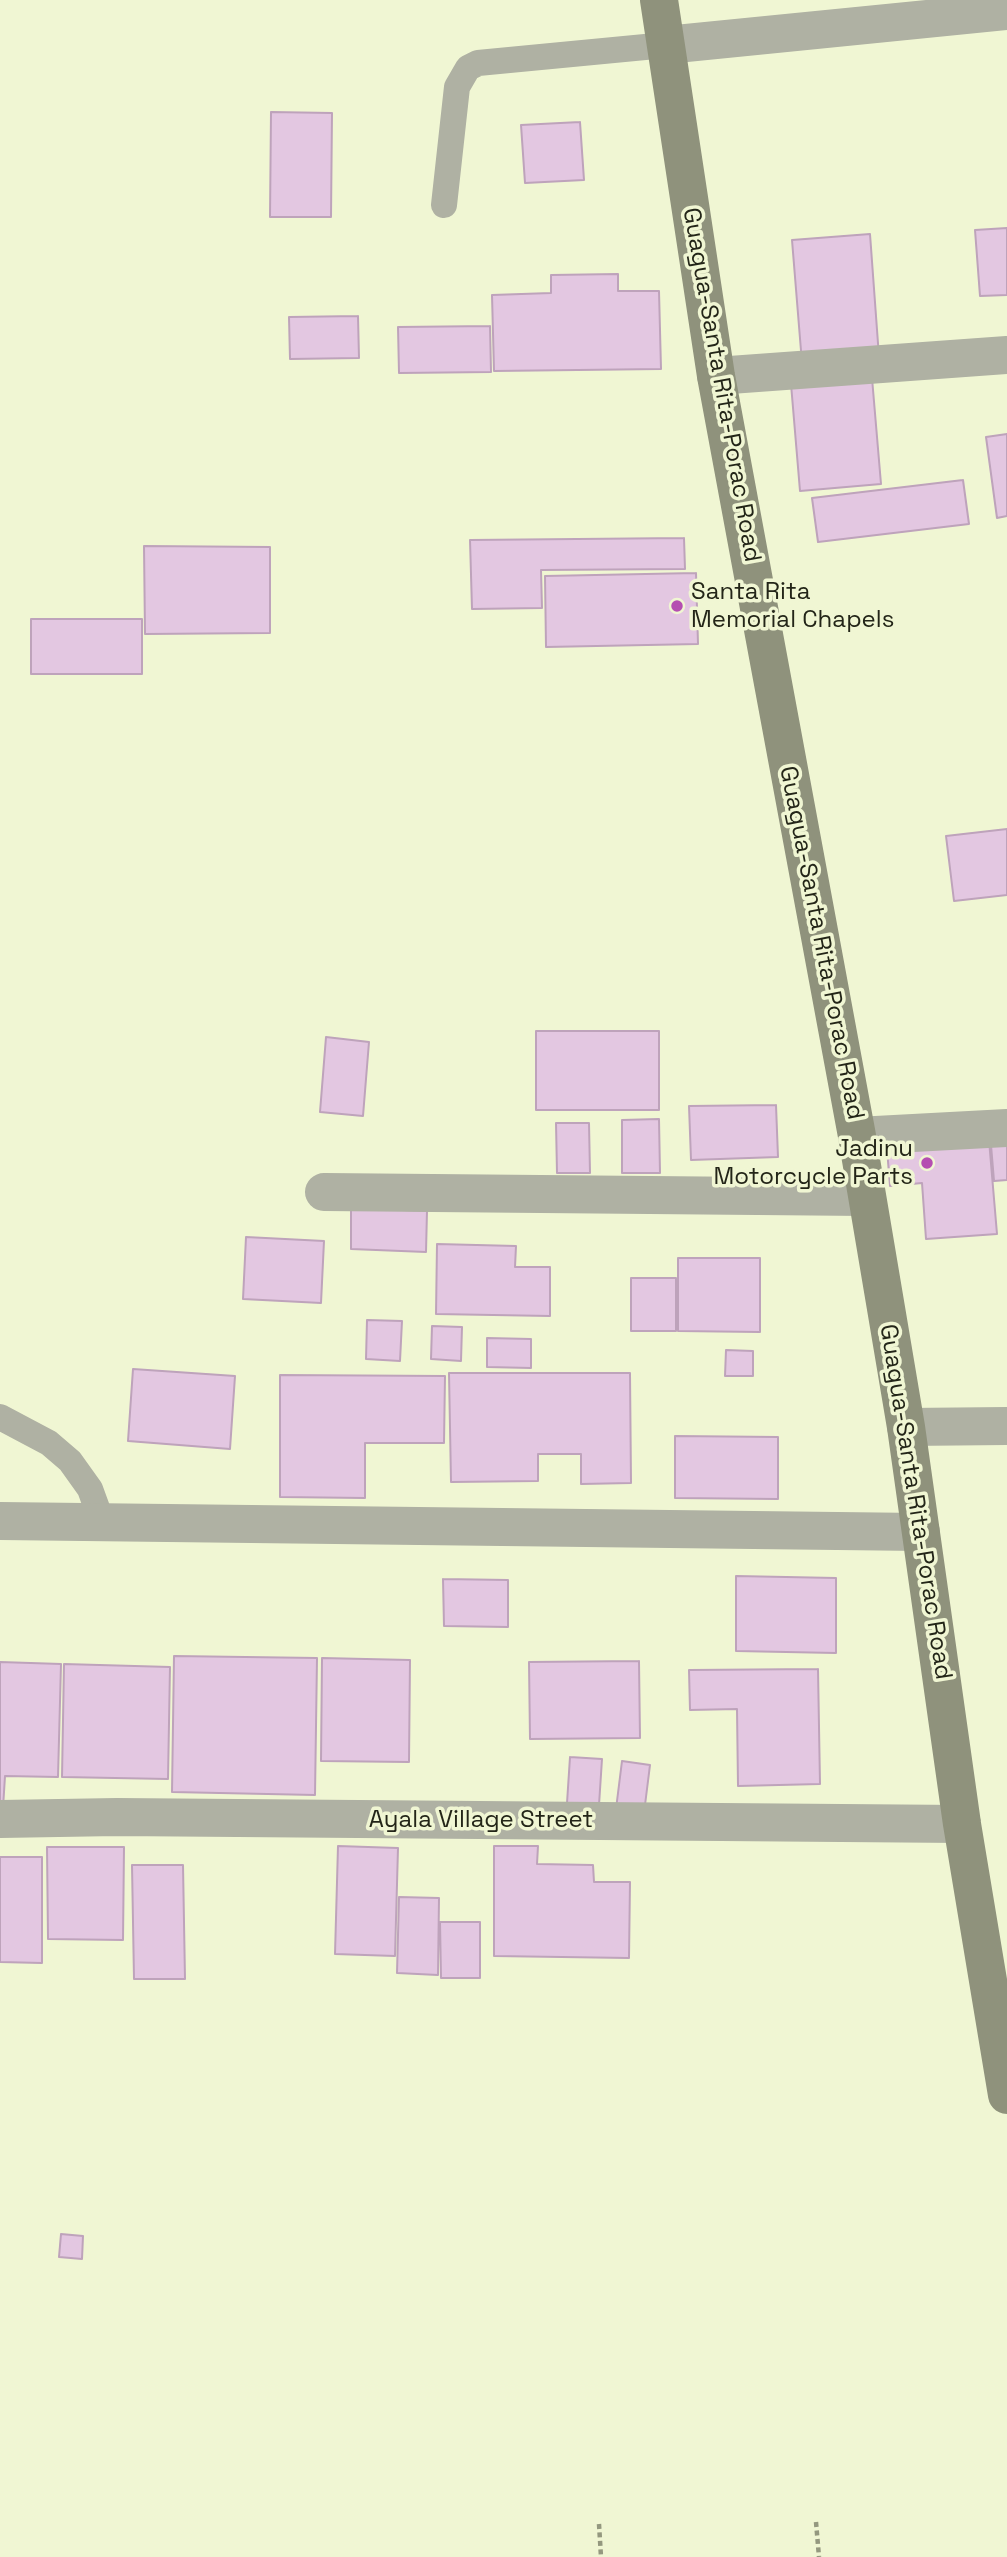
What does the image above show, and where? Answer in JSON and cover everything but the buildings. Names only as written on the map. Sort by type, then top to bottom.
[{"type":"main road","name":"Guagua-Santa Rita-Porac Road","points":[[659,0],[716,376],[857,1136],[906,1427],[962,1824],[1007,2095]]},
{"type":"street","points":[[666,45],[1007,11]]},
{"type":"street","points":[[716,376],[1007,355]]},
{"type":"street","points":[[857,1136],[1007,1128]]},
{"type":"street","points":[[324,1192],[866,1197]]},
{"type":"street","points":[[906,1427],[1007,1426]]},
{"type":"street","points":[[0,1521],[921,1532]]},
{"type":"street","name":"Ayala Village Street","points":[[0,1819],[117,1817],[962,1824]]},
{"type":"lane","points":[[444,205],[457,87],[468,68],[478,63],[666,45]]},
{"type":"lane","points":[[0,1417],[49,1443],[70,1461],[90,1489],[102,1522]]},
{"type":"path","points":[[816,2522],[820,2557]]},
{"type":"path","points":[[599,2524],[601,2557]]},
{"type":"place","name":"Santa Rita Memorial Chapels","points":[[677,606]]},
{"type":"place","name":"Jadinu Motorcycle Parts","points":[[927,1163]]}]
